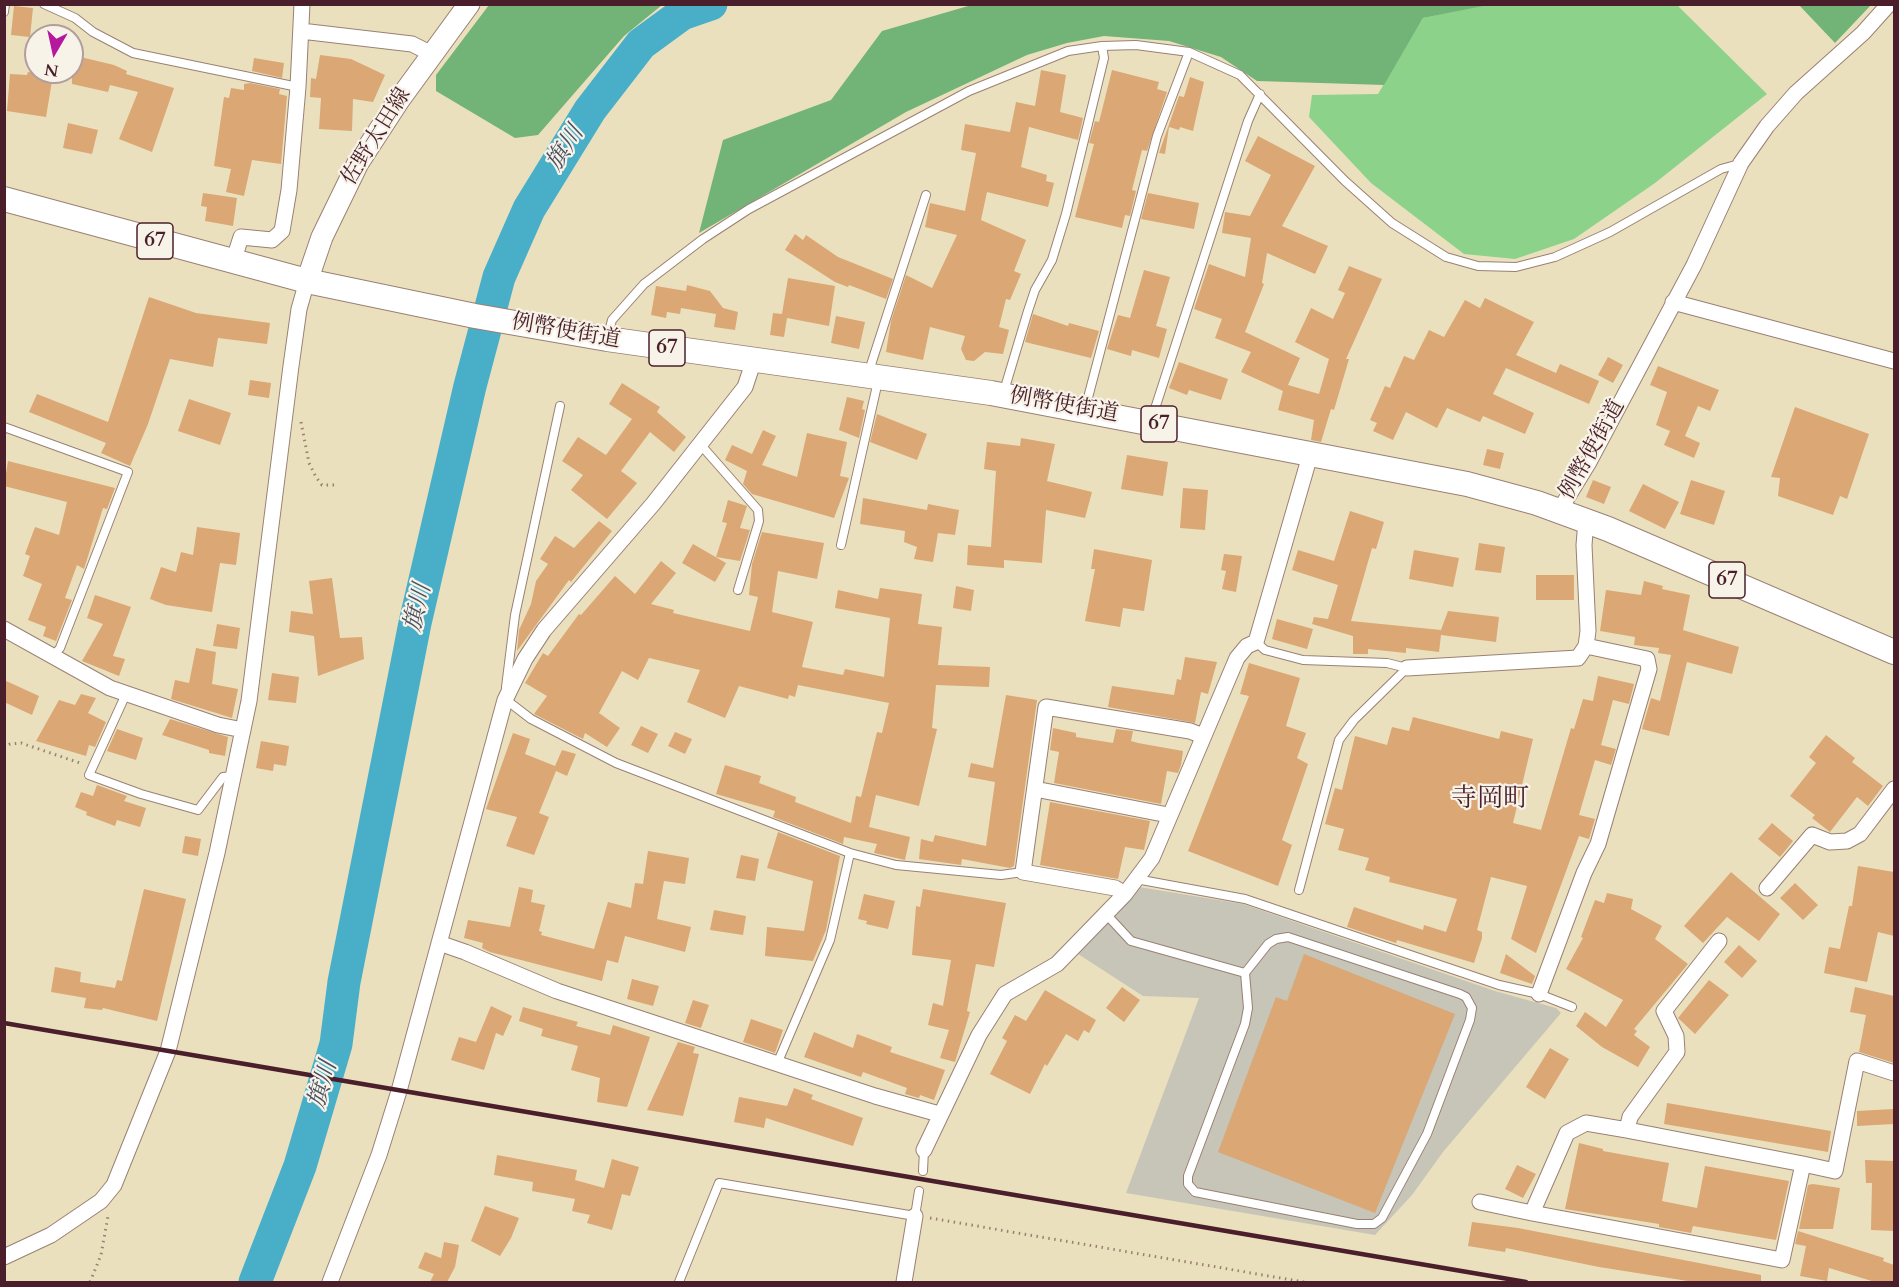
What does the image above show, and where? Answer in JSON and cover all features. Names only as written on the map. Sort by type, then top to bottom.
[{"type":"main road","name":"佐野太田線","points":[[307,281],[322,237],[349,179],[399,100],[470,4]]},
{"type":"main road","name":"例幣使街道","points":[[4,199],[307,281],[580,335],[873,376],[1151,422],[1467,484],[1559,511]]},
{"type":"main road","name":"67","points":[[1559,511],[1586,520],[1894,652]]},
{"type":"street","points":[[233,262],[241,237],[272,240],[282,231],[289,190],[302,31],[302,4]]},
{"type":"street","name":"例幣使街道","points":[[1559,511],[1589,462],[1673,302],[1741,163],[1767,126],[1796,93],[1863,33],[1889,4]]},
{"type":"street","points":[[302,31],[412,44],[432,54]]},
{"type":"street","points":[[4,1257],[51,1235],[101,1201],[114,1185],[168,1051],[235,776],[254,666],[299,309],[307,281]]},
{"type":"street","points":[[1673,302],[1894,361]]},
{"type":"street","points":[[330,1282],[379,1155],[505,700],[525,659],[544,630],[653,504],[745,387],[754,360]]},
{"type":"street","points":[[924,1150],[939,1114],[979,1035],[1005,994],[1057,964],[1125,894],[1152,858],[1168,815],[1237,658],[1247,646],[1256,642],[1311,452]]},
{"type":"street","points":[[1407,668],[1578,658],[1586,646],[1584,545],[1586,520]]},
{"type":"street","points":[[4,629],[110,688],[243,730]]},
{"type":"street","points":[[1539,994],[1584,873],[1598,844],[1649,669],[1647,659],[1586,646]]},
{"type":"street","points":[[1125,894],[1115,888],[1023,872],[1046,708],[1190,731],[1203,736]]},
{"type":"street","points":[[1035,789],[1168,815]]},
{"type":"street","points":[[1767,888],[1812,835],[1830,842],[1847,841],[1860,834],[1894,789]]},
{"type":"street","points":[[1627,1130],[1630,1117],[1677,1052],[1676,1036],[1664,1011],[1719,941]]},
{"type":"street","points":[[439,944],[465,952],[558,991],[777,1064],[939,1114]]},
{"type":"street","points":[[1532,1213],[1567,1133],[1586,1123],[1835,1171],[1857,1061],[1894,1073]]},
{"type":"street","points":[[1480,1202],[1782,1260],[1803,1164]]},
{"type":"street","points":[[904,1282],[915,1216]]},
{"type":"lane","points":[[4,12],[5,4]]},
{"type":"lane","points":[[44,4],[75,18],[93,32],[133,53],[298,87]]},
{"type":"lane","points":[[607,339],[612,320],[644,284],[703,239],[749,209],[969,91],[1068,51],[1102,46],[1136,45],[1189,52],[1240,75],[1345,181],[1392,223],[1446,256],[1462,263],[1494,269],[1536,263],[1564,253],[1610,232],[1721,169],[1741,163]]},
{"type":"lane","points":[[1004,396],[1031,301],[1052,260],[1066,214],[1104,58],[1102,46]]},
{"type":"lane","points":[[1085,410],[1157,136],[1189,52]]},
{"type":"lane","points":[[1151,422],[1248,121],[1260,94]]},
{"type":"lane","points":[[841,545],[873,376],[926,195]]},
{"type":"lane","points":[[560,406],[515,615],[505,700],[531,719],[616,763],[850,853],[896,865],[1001,875],[1023,872]]},
{"type":"lane","points":[[4,427],[128,472],[64,637],[54,655]]},
{"type":"lane","points":[[700,444],[758,510],[759,521],[738,590]]},
{"type":"lane","points":[[1256,642],[1265,650],[1303,660],[1387,663],[1407,668]]},
{"type":"lane","points":[[1299,890],[1339,740],[1354,720],[1407,668]]},
{"type":"lane","points":[[126,694],[89,775],[94,779],[198,810],[223,777],[235,776]]},
{"type":"lane","points":[[777,1064],[830,940],[850,853]]},
{"type":"lane","points":[[1136,879],[1245,899],[1499,985],[1539,994],[1572,1007]]},
{"type":"lane","points":[[1106,914],[1131,941],[1245,973]]},
{"type":"lane","points":[[1288,937],[1460,994],[1470,1002],[1470,1020],[1427,1134],[1382,1218],[1374,1224],[1357,1224],[1195,1192],[1188,1184],[1188,1176],[1245,1024],[1248,1008],[1245,973],[1268,944],[1276,939],[1288,937]]},
{"type":"lane","points":[[923,1171],[924,1150]]},
{"type":"lane","points":[[679,1282],[718,1183],[915,1216],[919,1191]]},
{"type":"path","points":[[288,387],[299,412],[309,463],[316,477],[322,485],[338,485]]},
{"type":"path","points":[[4,748],[10,744],[21,743],[93,768]]},
{"type":"path","points":[[90,1282],[101,1255],[114,1185]]},
{"type":"path","points":[[915,1216],[1304,1282]]},
{"type":"shaded area","points":[[1139,887],[1243,904],[1495,991],[1556,1008],[1561,1013],[1443,1152],[1412,1195],[1375,1235],[1126,1193],[1199,998],[1143,996],[1078,954]]},
{"type":"green space","points":[[975,4],[1488,5],[1423,18],[1384,85],[1257,81],[1221,57],[1169,41],[1104,36],[1067,43],[1027,55],[906,112],[699,233],[723,140],[831,100],[882,31]]},
{"type":"green space","points":[[1488,4],[1677,5],[1767,94],[1655,183],[1574,239],[1515,259],[1464,254],[1371,183],[1309,117],[1312,95],[1378,94],[1423,18]]},
{"type":"green space","points":[[489,5],[662,5],[624,36],[538,135],[515,138],[436,91],[436,75]]},
{"type":"green space","points":[[1799,5],[1871,5],[1835,43]]},
{"type":"building","points":[[14,6],[33,8],[31,24],[24,24],[24,36],[11,35]]},
{"type":"building","points":[[320,55],[351,59],[385,75],[373,102],[353,99],[352,131],[319,129],[321,98],[310,97],[311,78],[316,79]]},
{"type":"building","points":[[84,58],[114,65],[127,71],[126,74],[174,88],[152,152],[119,139],[138,92],[110,85],[108,92],[72,84],[84,84]]},
{"type":"building","points":[[254,58],[284,63],[282,78],[252,71]]},
{"type":"building","points":[[1041,70],[1066,75],[1060,112],[1083,118],[1078,140],[1029,127],[1021,167],[1047,175],[1046,181],[1054,183],[1048,207],[987,192],[981,220],[1026,240],[1014,271],[1021,274],[1010,300],[1006,299],[999,327],[1009,330],[1003,354],[985,352],[974,361],[966,360],[961,349],[965,336],[930,327],[923,360],[886,352],[891,321],[906,275],[932,288],[957,235],[925,227],[930,203],[965,211],[976,153],[961,150],[965,124],[1010,132],[1016,102],[1035,106]]},
{"type":"building","points":[[1112,70],[1159,82],[1157,89],[1167,92],[1147,151],[1142,150],[1132,190],[1136,191],[1130,216],[1125,215],[1122,228],[1075,217],[1094,144],[1089,143],[1095,121],[1099,122]]},
{"type":"building","points":[[10,74],[24,75],[24,84],[52,84],[46,117],[7,111]]},
{"type":"building","points":[[1190,77],[1204,82],[1193,131],[1180,127],[1179,130],[1169,127],[1165,154],[1159,153],[1179,96],[1184,97]]},
{"type":"building","points":[[250,83],[280,89],[279,94],[287,96],[281,164],[252,160],[244,196],[226,192],[231,169],[214,166],[224,97],[229,98],[231,88],[244,90],[244,84]]},
{"type":"building","points":[[68,123],[98,130],[92,154],[63,148]]},
{"type":"building","points":[[1258,136],[1315,166],[1282,226],[1328,246],[1315,274],[1267,253],[1262,283],[1264,284],[1245,332],[1300,358],[1288,385],[1319,394],[1329,359],[1295,342],[1311,308],[1333,319],[1345,293],[1338,290],[1349,266],[1382,279],[1346,359],[1349,359],[1334,410],[1331,409],[1321,442],[1311,440],[1314,420],[1278,410],[1283,391],[1241,372],[1251,352],[1215,338],[1222,319],[1194,309],[1209,264],[1245,277],[1251,238],[1222,233],[1225,212],[1250,216],[1271,175],[1245,161]]},
{"type":"building","points":[[203,193],[237,198],[233,226],[205,221],[207,207],[201,206]]},
{"type":"building","points":[[1148,193],[1199,203],[1194,229],[1141,219]]},
{"type":"building","points":[[795,234],[803,240],[806,235],[838,257],[893,279],[886,299],[835,282],[785,250]]},
{"type":"building","points":[[1144,270],[1170,277],[1156,326],[1167,329],[1159,358],[1132,350],[1131,356],[1107,349],[1118,315],[1130,318]]},
{"type":"building","points":[[788,278],[835,286],[829,326],[787,318],[784,337],[770,335],[773,313],[782,314]]},
{"type":"building","points":[[687,285],[710,291],[723,308],[738,312],[735,330],[714,327],[716,314],[681,308],[680,314],[667,312],[666,318],[651,315],[656,286],[686,291]]},
{"type":"building","points":[[149,297],[196,313],[270,323],[267,344],[218,338],[213,367],[170,359],[148,424],[130,466],[101,453],[106,443],[29,412],[37,394],[108,422]]},
{"type":"building","points":[[1485,298],[1534,322],[1516,355],[1556,373],[1560,364],[1599,381],[1589,404],[1506,368],[1493,394],[1534,413],[1525,434],[1483,416],[1480,422],[1447,408],[1437,428],[1406,412],[1393,440],[1373,431],[1377,423],[1370,420],[1385,386],[1390,388],[1404,356],[1414,360],[1429,330],[1444,337],[1465,300],[1480,308]]},
{"type":"building","points":[[1033,314],[1068,326],[1069,323],[1099,331],[1091,358],[1025,342]]},
{"type":"building","points":[[836,316],[865,322],[859,349],[831,343]]},
{"type":"building","points":[[1608,357],[1623,365],[1613,383],[1598,375]]},
{"type":"building","points":[[1179,362],[1228,379],[1221,400],[1189,390],[1187,395],[1169,388]]},
{"type":"building","points":[[1658,366],[1719,390],[1710,411],[1698,406],[1685,436],[1700,443],[1694,458],[1664,445],[1670,431],[1656,425],[1667,392],[1650,385]]},
{"type":"building","points":[[250,380],[271,383],[269,398],[248,395]]},
{"type":"building","points":[[622,383],[660,407],[657,412],[686,437],[674,452],[650,432],[621,471],[637,483],[607,519],[571,490],[583,475],[562,461],[578,437],[606,455],[632,419],[609,404]]},
{"type":"building","points":[[847,397],[864,401],[862,409],[865,410],[859,438],[839,430]]},
{"type":"building","points":[[189,399],[231,413],[220,445],[178,431]]},
{"type":"building","points":[[1795,407],[1869,434],[1847,499],[1840,496],[1833,515],[1778,496],[1780,478],[1771,477]]},
{"type":"building","points":[[877,414],[927,434],[917,460],[870,442]]},
{"type":"building","points":[[763,430],[776,436],[762,465],[797,477],[807,433],[847,442],[840,476],[849,478],[834,518],[752,494],[743,484],[747,471],[725,460],[732,445],[752,454]]},
{"type":"building","points":[[1021,438],[1055,444],[1047,481],[1092,492],[1085,518],[1046,510],[1042,563],[1004,560],[1004,568],[967,565],[968,545],[991,547],[996,471],[984,469],[987,442],[1020,446]]},
{"type":"building","points":[[1487,449],[1504,453],[1500,469],[1483,465]]},
{"type":"building","points":[[1127,455],[1168,462],[1163,496],[1121,489]]},
{"type":"building","points":[[8,461],[115,488],[107,509],[103,508],[84,569],[77,565],[65,598],[72,600],[56,641],[43,636],[46,627],[28,620],[42,584],[23,576],[30,556],[25,554],[35,527],[59,535],[67,502],[4,486]]},
{"type":"building","points":[[1593,480],[1611,487],[1604,504],[1586,497]]},
{"type":"building","points":[[1691,480],[1725,491],[1714,525],[1680,514]]},
{"type":"building","points":[[1643,484],[1679,502],[1665,529],[1629,511]]},
{"type":"building","points":[[1183,488],[1208,490],[1205,530],[1180,528]]},
{"type":"building","points":[[863,498],[927,510],[928,504],[959,510],[955,535],[938,533],[933,562],[914,559],[917,547],[904,542],[905,531],[860,524]]},
{"type":"building","points":[[728,500],[747,506],[740,528],[750,530],[740,561],[716,557],[727,523],[722,522]]},
{"type":"building","points":[[1350,511],[1384,522],[1376,549],[1372,548],[1351,621],[1441,630],[1448,611],[1499,617],[1496,642],[1441,635],[1439,652],[1406,648],[1406,653],[1368,649],[1368,654],[1353,654],[1353,636],[1312,624],[1314,617],[1328,619],[1338,585],[1292,570],[1298,550],[1334,561]]},
{"type":"building","points":[[599,521],[612,531],[571,582],[569,580],[517,651],[519,630],[531,604],[536,581],[548,564],[540,559],[555,536],[574,548]]},
{"type":"building","points":[[197,527],[240,533],[236,565],[220,563],[212,612],[166,605],[150,599],[161,567],[176,572],[181,552],[193,555]]},
{"type":"building","points":[[762,532],[824,543],[817,579],[778,571],[772,612],[813,622],[802,667],[843,675],[845,669],[884,677],[890,618],[835,608],[838,590],[878,599],[880,588],[922,594],[918,624],[942,627],[938,665],[990,667],[989,687],[936,685],[932,728],[937,729],[919,806],[876,795],[869,827],[910,837],[905,860],[874,853],[877,844],[844,837],[843,844],[773,817],[775,811],[716,794],[725,765],[761,776],[759,783],[796,797],[795,802],[851,823],[856,796],[861,797],[877,732],[882,733],[889,703],[798,685],[795,697],[789,695],[788,699],[739,686],[725,718],[687,702],[700,670],[649,658],[638,680],[622,671],[599,713],[620,728],[607,747],[585,733],[583,739],[534,714],[547,696],[525,683],[543,653],[548,656],[579,614],[581,615],[615,576],[635,594],[661,561],[676,573],[651,604],[674,610],[673,613],[750,631],[758,597],[749,595],[752,564]]},
{"type":"building","points":[[1479,543],[1505,547],[1501,573],[1475,570]]},
{"type":"building","points":[[693,544],[726,563],[715,582],[682,563]]},
{"type":"building","points":[[1094,549],[1152,560],[1144,611],[1123,608],[1120,627],[1085,621],[1095,569],[1091,569]]},
{"type":"building","points":[[1414,550],[1459,558],[1453,587],[1409,579]]},
{"type":"building","points":[[1224,554],[1242,556],[1236,592],[1222,589],[1226,571],[1221,570]]},
{"type":"building","points":[[1536,575],[1574,575],[1574,600],[1536,600]]},
{"type":"building","points":[[332,578],[340,638],[362,637],[364,659],[318,676],[314,636],[289,632],[291,611],[313,614],[309,581]]},
{"type":"building","points":[[1644,581],[1663,586],[1662,589],[1690,595],[1683,630],[1739,647],[1732,674],[1687,662],[1669,736],[1642,729],[1651,698],[1660,701],[1671,655],[1658,653],[1659,648],[1634,645],[1635,637],[1600,631],[1606,590],[1641,595]]},
{"type":"building","points":[[956,586],[974,590],[971,611],[953,608]]},
{"type":"building","points":[[95,595],[131,607],[113,656],[125,659],[119,676],[82,661],[103,624],[87,618]]},
{"type":"building","points":[[1277,619],[1313,629],[1307,649],[1272,639]]},
{"type":"building","points":[[217,624],[240,628],[237,649],[213,646]]},
{"type":"building","points":[[196,648],[216,652],[212,684],[238,689],[232,718],[171,699],[175,680],[189,683]]},
{"type":"building","points":[[1185,657],[1217,662],[1208,694],[1201,692],[1195,723],[1108,707],[1112,686],[1174,695],[1177,679],[1181,680]]},
{"type":"building","points":[[1249,663],[1300,678],[1286,726],[1306,733],[1297,758],[1308,764],[1282,840],[1292,845],[1278,886],[1188,851],[1249,696],[1240,694]]},
{"type":"building","points":[[272,673],[299,677],[296,703],[268,700]]},
{"type":"building","points":[[1598,676],[1634,684],[1629,704],[1613,700],[1601,745],[1616,749],[1611,765],[1595,760],[1579,815],[1595,819],[1589,839],[1579,836],[1536,953],[1511,939],[1527,886],[1491,877],[1477,930],[1482,932],[1482,938],[1474,963],[1397,940],[1396,943],[1347,927],[1354,907],[1423,930],[1424,925],[1446,932],[1457,899],[1389,882],[1390,877],[1365,870],[1369,858],[1338,850],[1344,829],[1325,824],[1335,788],[1342,790],[1355,736],[1387,745],[1392,727],[1409,731],[1413,717],[1499,739],[1501,731],[1533,739],[1513,823],[1541,830],[1571,728],[1574,729],[1583,699],[1593,701]]},
{"type":"building","points":[[4,680],[39,696],[32,715],[4,702]]},
{"type":"building","points":[[81,694],[96,698],[88,713],[106,722],[95,747],[89,745],[86,756],[36,741],[59,700],[75,705]]},
{"type":"building","points":[[1006,695],[1037,700],[1014,866],[1010,868],[962,859],[961,865],[919,859],[921,839],[933,842],[935,835],[986,846],[995,782],[968,777],[971,763],[993,768]]},
{"type":"building","points":[[170,719],[228,737],[225,756],[209,753],[209,750],[162,735]]},
{"type":"building","points":[[641,726],[658,734],[648,753],[631,745]]},
{"type":"building","points":[[1053,728],[1076,733],[1076,737],[1113,743],[1116,729],[1133,731],[1131,741],[1183,751],[1181,765],[1178,773],[1167,771],[1161,804],[1054,783],[1059,752],[1050,750]]},
{"type":"building","points":[[117,729],[143,738],[136,760],[107,751]]},
{"type":"building","points":[[675,732],[692,739],[685,754],[668,746]]},
{"type":"building","points":[[513,733],[530,739],[525,754],[555,766],[562,750],[576,754],[567,776],[556,771],[539,813],[549,817],[534,855],[506,846],[517,817],[486,809]]},
{"type":"building","points":[[1826,735],[1855,758],[1852,762],[1883,786],[1868,806],[1857,797],[1830,832],[1812,818],[1815,815],[1790,796],[1816,763],[1809,757]]},
{"type":"building","points":[[261,741],[289,746],[286,766],[274,764],[273,771],[256,768]]},
{"type":"building","points":[[97,785],[127,796],[124,801],[146,808],[140,827],[117,820],[115,826],[86,815],[87,812],[75,807],[81,792],[93,796]]},
{"type":"building","points":[[1050,802],[1150,821],[1144,850],[1125,847],[1118,879],[1040,865]]},
{"type":"building","points":[[1772,823],[1793,841],[1780,857],[1758,839]]},
{"type":"building","points":[[778,832],[840,856],[826,930],[813,961],[765,956],[767,927],[804,931],[813,881],[767,868]]},
{"type":"building","points":[[185,836],[201,839],[198,856],[182,853]]},
{"type":"building","points":[[648,851],[689,858],[685,884],[664,881],[657,919],[691,927],[685,952],[625,936],[618,963],[607,960],[602,981],[490,952],[482,948],[483,943],[464,938],[468,920],[510,927],[519,887],[533,890],[531,902],[545,905],[539,931],[542,932],[541,935],[594,949],[608,902],[631,908],[635,883],[643,884]]},
{"type":"building","points":[[741,855],[759,859],[755,881],[736,878]]},
{"type":"building","points":[[1858,866],[1894,872],[1894,936],[1878,932],[1867,982],[1824,973],[1829,947],[1840,949],[1849,906],[1852,906]]},
{"type":"building","points":[[1731,872],[1780,914],[1759,941],[1727,917],[1703,943],[1684,926]]},
{"type":"building","points":[[1795,883],[1818,905],[1803,920],[1780,898]]},
{"type":"building","points":[[144,889],[186,899],[157,1021],[103,1008],[102,1010],[84,1008],[86,998],[51,992],[55,967],[81,972],[80,982],[115,988],[117,980],[122,981]]},
{"type":"building","points":[[923,889],[1006,903],[994,967],[976,964],[967,1011],[970,1012],[955,1062],[940,1058],[949,1030],[928,1025],[933,1003],[943,1006],[951,960],[912,955],[916,906],[920,907]]},
{"type":"building","points":[[1607,893],[1633,899],[1631,909],[1662,926],[1655,939],[1688,964],[1634,1029],[1637,1031],[1634,1035],[1650,1047],[1638,1067],[1602,1047],[1576,1026],[1585,1012],[1606,1027],[1623,1000],[1566,969],[1583,938],[1581,937],[1595,900],[1604,903]]},
{"type":"building","points":[[864,894],[895,901],[888,929],[866,924],[867,921],[858,919]]},
{"type":"building","points":[[714,910],[746,916],[743,935],[710,930]]},
{"type":"building","points":[[1739,945],[1757,961],[1742,978],[1724,962]]},
{"type":"building","points":[[1304,954],[1455,1014],[1375,1213],[1218,1152],[1276,997],[1287,1001]]},
{"type":"building","points":[[1506,954],[1535,976],[1532,984],[1500,973]]},
{"type":"building","points":[[632,979],[659,986],[653,1006],[627,999]]},
{"type":"building","points":[[1709,980],[1729,995],[1695,1034],[1678,1018]]},
{"type":"building","points":[[1122,987],[1140,1000],[1124,1022],[1106,1008]]},
{"type":"building","points":[[1855,987],[1894,996],[1894,1063],[1859,1052],[1866,1015],[1850,1012]]},
{"type":"building","points":[[1045,990],[1096,1020],[1089,1033],[1084,1030],[1078,1041],[1066,1034],[1047,1066],[1045,1064],[1030,1094],[990,1074],[1007,1041],[1002,1038],[1015,1015],[1026,1021]]},
{"type":"building","points":[[693,1000],[709,1005],[701,1028],[685,1023]]},
{"type":"building","points":[[491,1006],[512,1016],[503,1036],[496,1033],[484,1070],[451,1060],[459,1037],[476,1042]]},
{"type":"building","points":[[523,1007],[578,1022],[576,1026],[610,1035],[613,1025],[650,1037],[627,1107],[597,1102],[600,1078],[571,1070],[578,1046],[541,1036],[543,1029],[519,1021]]},
{"type":"building","points":[[751,1019],[783,1030],[775,1053],[743,1042]]},
{"type":"building","points":[[814,1032],[853,1048],[857,1034],[892,1047],[890,1052],[945,1070],[934,1100],[920,1095],[919,1098],[905,1094],[907,1088],[863,1072],[861,1077],[804,1057]]},
{"type":"building","points":[[678,1042],[695,1047],[693,1053],[699,1054],[683,1116],[647,1110]]},
{"type":"building","points":[[1550,1048],[1569,1059],[1545,1099],[1526,1087]]},
{"type":"building","points":[[794,1088],[813,1095],[811,1099],[863,1118],[853,1146],[766,1118],[764,1128],[734,1122],[739,1097],[787,1106]]},
{"type":"building","points":[[1667,1103],[1831,1131],[1828,1152],[1664,1124]]},
{"type":"building","points":[[1894,1109],[1894,1124],[1857,1126],[1857,1111]]},
{"type":"building","points":[[1579,1143],[1603,1149],[1603,1151],[1669,1163],[1662,1201],[1697,1208],[1705,1166],[1789,1181],[1776,1240],[1693,1226],[1691,1233],[1659,1227],[1659,1224],[1565,1209]]},
{"type":"building","points":[[497,1155],[577,1170],[575,1180],[604,1188],[612,1159],[639,1167],[630,1196],[622,1194],[612,1230],[587,1223],[590,1215],[572,1211],[575,1199],[532,1191],[533,1182],[494,1175]]},
{"type":"building","points":[[1865,1160],[1894,1161],[1894,1231],[1871,1230],[1872,1183],[1866,1183]]},
{"type":"building","points":[[1517,1165],[1536,1174],[1523,1198],[1505,1189]]},
{"type":"building","points":[[1808,1185],[1840,1188],[1833,1229],[1799,1229]]},
{"type":"building","points":[[485,1206],[519,1218],[500,1256],[471,1241]]},
{"type":"building","points":[[1472,1222],[1518,1228],[1761,1275],[1761,1282],[1694,1282],[1599,1267],[1506,1248],[1505,1252],[1468,1246]]},
{"type":"building","points":[[1798,1231],[1884,1258],[1883,1261],[1894,1265],[1894,1282],[1875,1282],[1829,1268],[1827,1281],[1800,1276],[1806,1246],[1795,1244]]},
{"type":"building","points":[[444,1242],[459,1245],[455,1267],[447,1282],[430,1282],[434,1274],[418,1268],[425,1252],[441,1258]]},
{"type":"waterway","name":"旗川","points":[[255,1282],[300,1166],[336,1044],[344,982],[415,623],[470,386],[499,277],[529,209],[590,110],[641,44],[682,14],[711,4]]},
{"type":"railway","points":[[4,1023],[1526,1282]]},
{"type":"district","name":"寺岡町","points":[[1490,800]]}]
